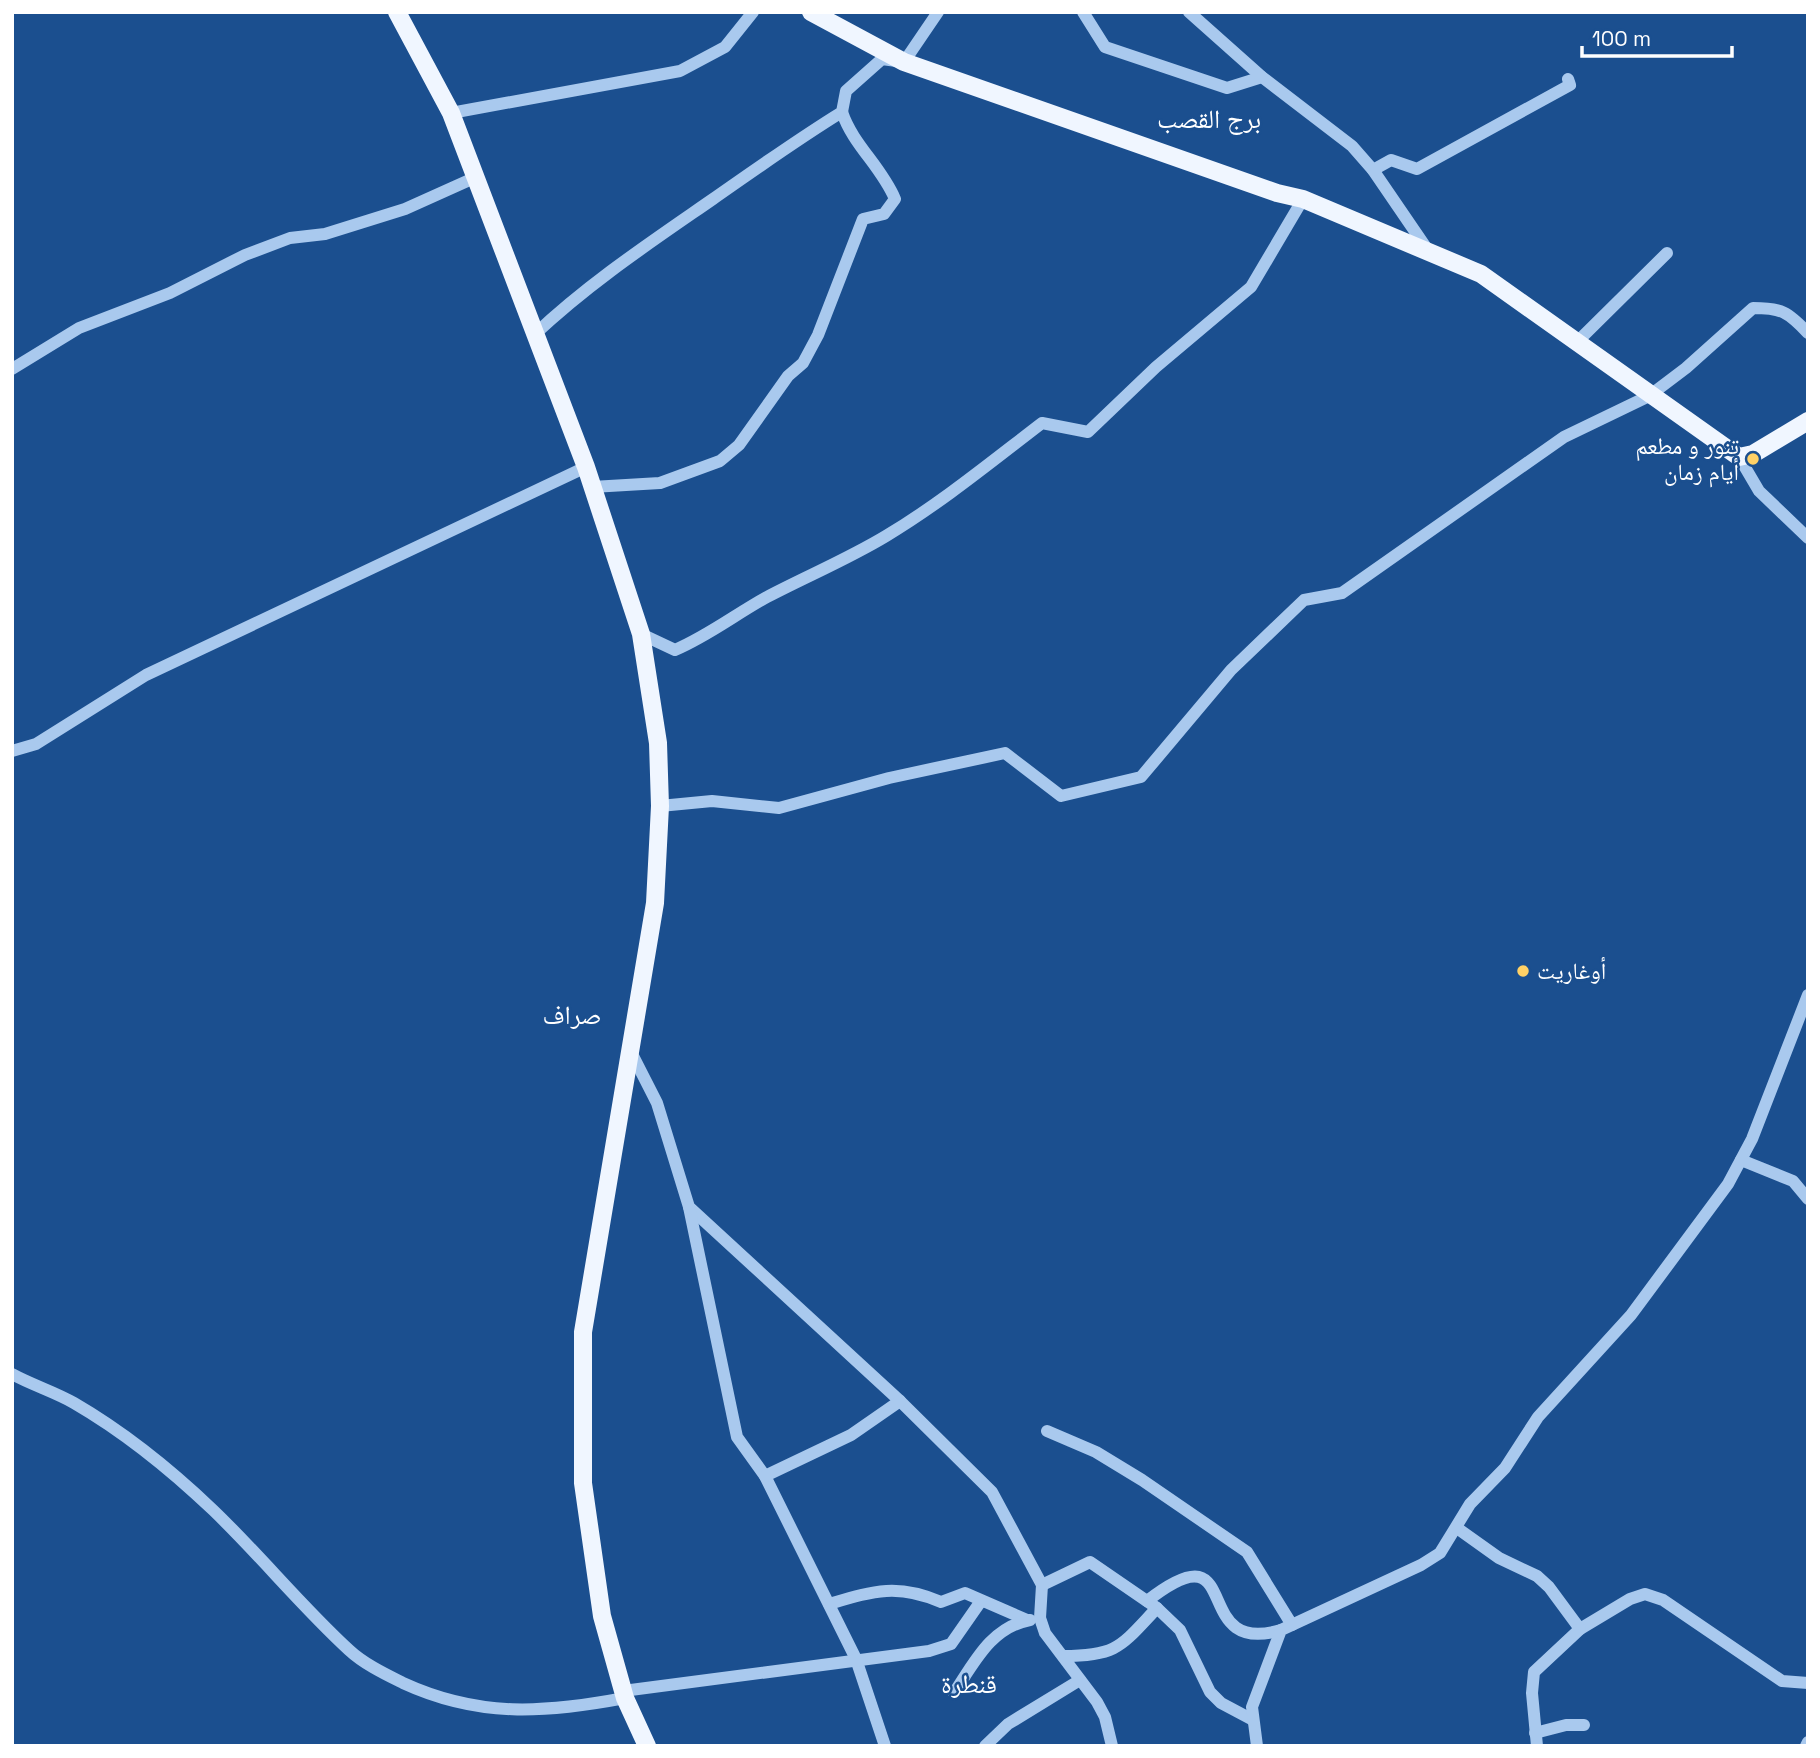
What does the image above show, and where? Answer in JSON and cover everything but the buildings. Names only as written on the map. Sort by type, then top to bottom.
[{"type":"main road","points":[[397,12],[451,113],[586,467],[641,634],[658,743],[660,806],[655,903],[583,1332],[583,1483],[602,1616],[624,1695],[647,1746]]},
{"type":"main road","points":[[811,12],[904,62],[1277,193],[1303,199],[1427,249],[1484,276],[1649,396],[1739,457],[1753,454],[1808,421]]},
{"type":"street","points":[[451,113],[680,71],[725,47],[753,12]]},
{"type":"street","points":[[592,487],[660,483],[720,461],[738,445],[788,376],[803,363],[818,335],[863,219],[884,214],[895,199],[886,176],[849,131],[842,112],[846,91],[882,59],[904,62],[938,12]]},
{"type":"street","points":[[1083,12],[1105,47],[1227,88],[1262,77]]},
{"type":"street","points":[[1189,12],[1262,77],[1352,146],[1373,170],[1427,249]]},
{"type":"street","points":[[1373,170],[1391,160],[1417,169],[1570,85],[1568,79]]},
{"type":"street","points":[[534,335],[571,301],[644,246],[782,149],[842,112]]},
{"type":"street","points":[[12,369],[79,328],[170,293],[245,255],[290,238],[324,234],[405,209],[474,178]]},
{"type":"street","points":[[641,634],[674,650],[704,638],[767,597],[821,573],[887,536],[953,492],[1042,423],[1088,432],[1156,367],[1251,287],[1303,199]]},
{"type":"street","points":[[1576,343],[1667,253]]},
{"type":"street","points":[[660,806],[712,801],[779,808],[889,778],[1005,753],[1061,796],[1141,777],[1231,670],[1304,600],[1342,593],[1564,437],[1649,396],[1686,368],[1753,308],[1776,308],[1790,315],[1808,333]]},
{"type":"street","points":[[1739,457],[1759,491],[1808,538]]},
{"type":"street","points":[[12,751],[36,744],[146,675],[586,467]]},
{"type":"street","points":[[1063,1656],[1096,1656],[1111,1652],[1122,1645],[1152,1604],[1179,1578],[1191,1574],[1202,1577],[1211,1586],[1236,1631],[1248,1635],[1264,1635],[1422,1566],[1440,1553],[1470,1504],[1505,1468],[1538,1417],[1631,1315],[1721,1193],[1752,1139],[1808,995]]},
{"type":"street","points":[[629,1048],[657,1103],[689,1207],[737,1437],[765,1476],[856,1659],[885,1746]]},
{"type":"street","points":[[1741,1160],[1793,1181],[1808,1199]]},
{"type":"street","points":[[689,1207],[900,1401],[992,1492],[1041,1585],[1040,1618],[1045,1633],[1105,1717],[1112,1746]]},
{"type":"street","points":[[12,1374],[74,1403],[138,1445],[212,1509],[351,1652],[384,1673],[425,1693],[461,1705],[519,1711],[561,1710],[624,1695],[856,1659],[929,1651],[951,1644],[981,1601]]},
{"type":"street","points":[[765,1476],[851,1435],[900,1401]]},
{"type":"street","points":[[1047,1431],[1096,1452],[1247,1552],[1287,1627]]},
{"type":"street","points":[[1457,1528],[1499,1558],[1537,1576],[1549,1587],[1580,1629]]},
{"type":"street","points":[[1041,1585],[1090,1562],[1152,1604],[1180,1630],[1210,1692],[1221,1703],[1253,1720]]},
{"type":"street","points":[[829,1604],[887,1591],[914,1590],[941,1602],[965,1593],[1027,1620]]},
{"type":"street","points":[[1584,1725],[1566,1725],[1536,1740],[1532,1693],[1534,1672],[1580,1629],[1630,1598],[1645,1594],[1663,1600],[1782,1681],[1806,1685]]},
{"type":"street","points":[[954,1693],[993,1638],[1006,1628],[1040,1618]]},
{"type":"street","points":[[1257,1746],[1252,1707],[1287,1627]]},
{"type":"street","points":[[985,1746],[1008,1724],[1080,1680]]},
{"type":"place","name":"تنور و مطعم أيام زمان","points":[[1753,459]]},
{"type":"place","name":"أوغاريت","points":[[1523,971]]},
{"type":"district","name":"برج القصب","points":[[1209,119]]},
{"type":"district","name":"صراف","points":[[572,1015]]},
{"type":"district","name":"قنطرة","points":[[969,1684]]}]
